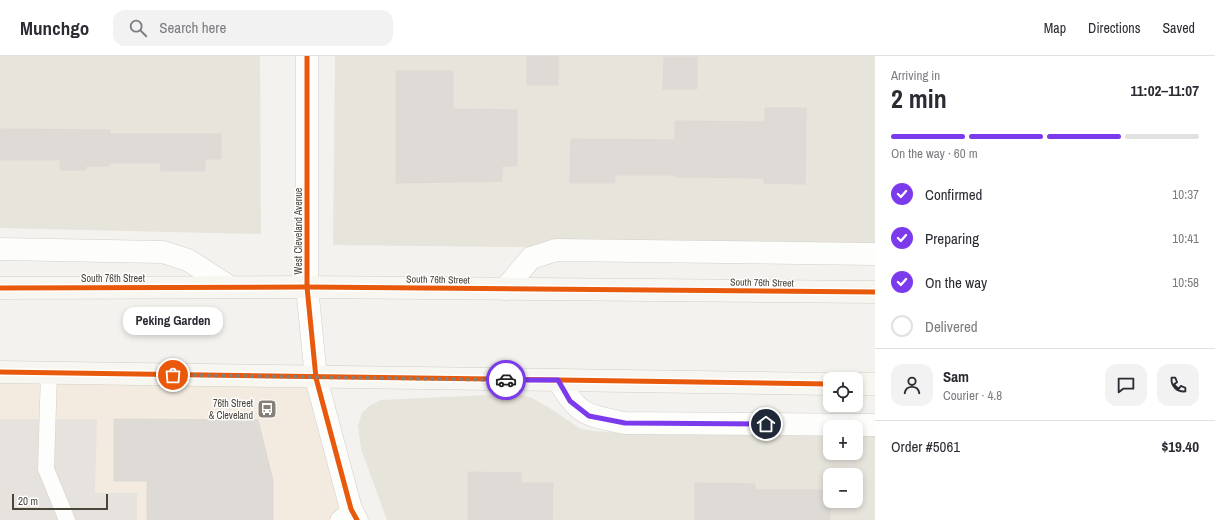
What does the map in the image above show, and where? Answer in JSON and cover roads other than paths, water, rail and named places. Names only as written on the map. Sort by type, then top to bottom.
[{"type":"main road","name":"South 76th Street","points":[[0,288],[307,287],[875,292]]},
{"type":"main road","points":[[0,372],[316,378],[823,384]]},
{"type":"main road","points":[[863,384],[875,384]]},
{"type":"street","name":"West Cleveland Avenue","points":[[307,56],[307,287],[316,378],[349,516]]},
{"type":"street","points":[[0,248],[163,252],[188,260],[230,287]]},
{"type":"street","points":[[506,288],[531,258],[556,250],[875,254]]},
{"type":"street","points":[[558,380],[570,401],[589,416],[625,423],[875,425]]},
{"type":"lane","points":[[49,373],[46,469],[67,520]]},
{"type":"place","name":"Peking Garden","points":[[173,375]]},
{"type":"place","name":"76th Street & Cleveland","points":[[267,409]]}]
